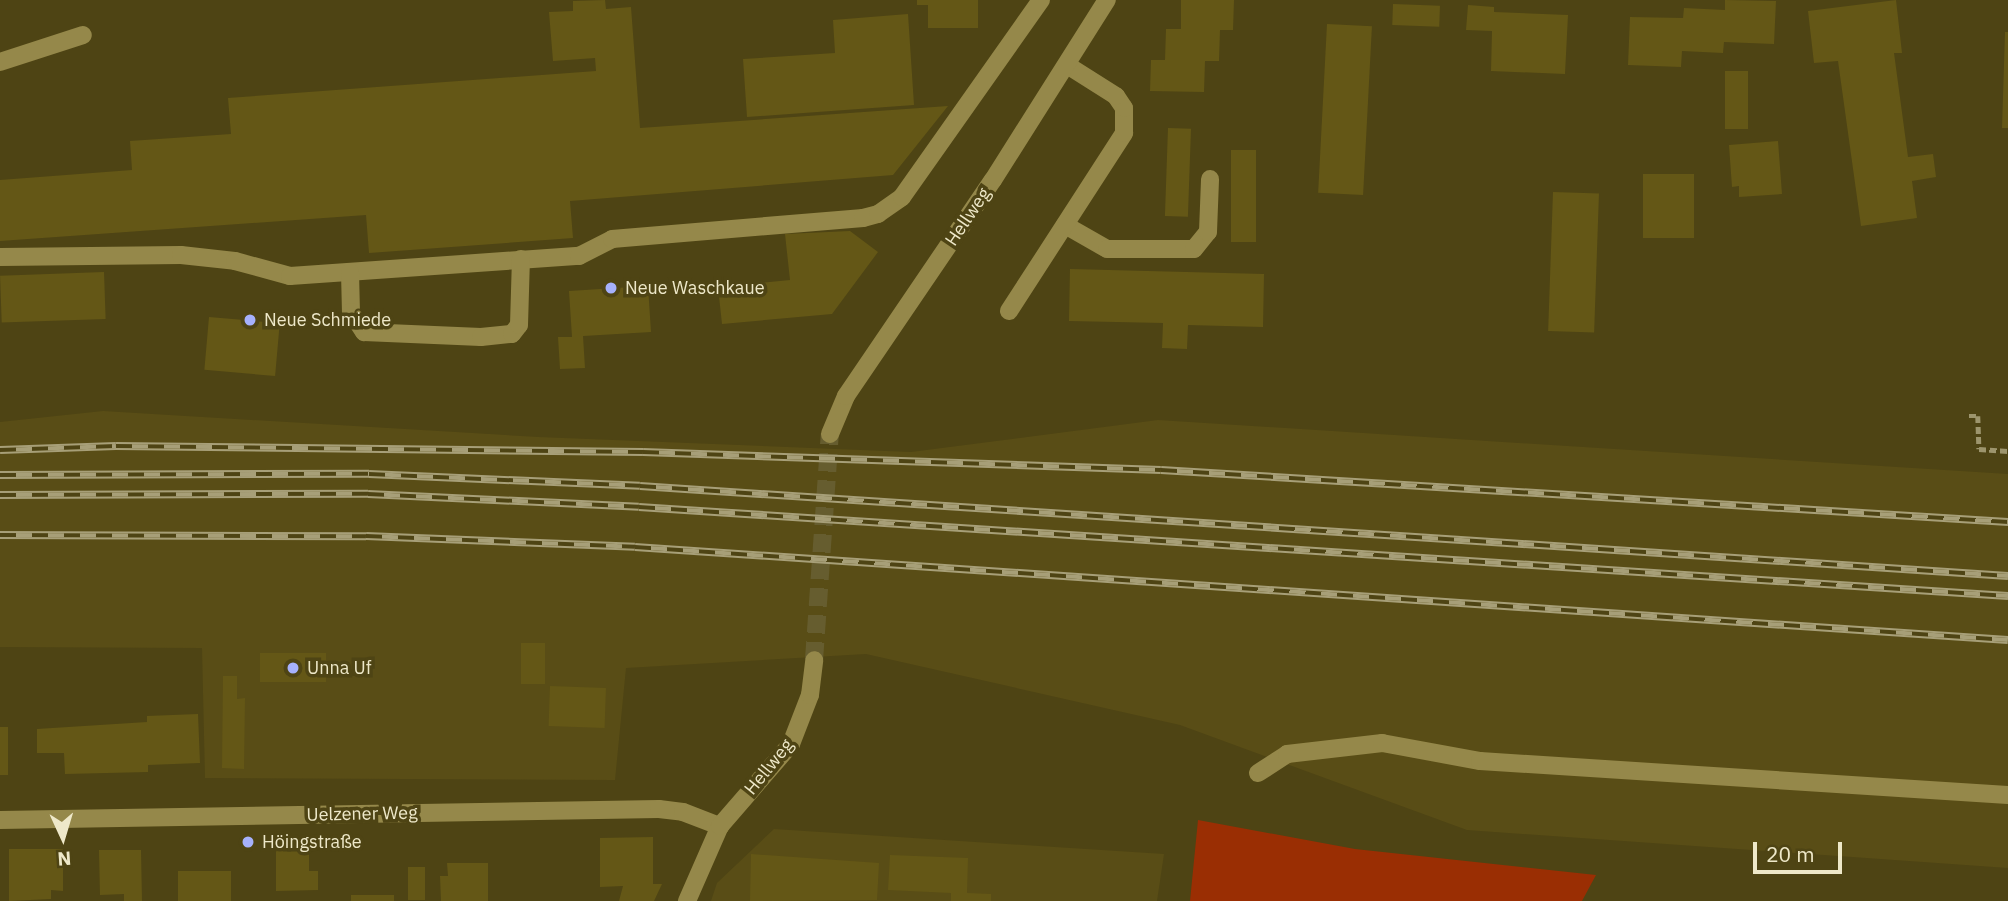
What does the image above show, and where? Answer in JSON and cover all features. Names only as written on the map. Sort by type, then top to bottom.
[{"type":"street","points":[[0,257],[181,255],[235,261],[290,276],[579,256],[612,239],[878,214],[902,197],[1041,0]]},
{"type":"street","name":"Hellweg","points":[[830,434],[846,396],[1068,65],[1107,0]]},
{"type":"street","points":[[0,62],[83,35]]},
{"type":"street","points":[[1009,311],[1124,133],[1126,119],[1115,96],[1068,65]]},
{"type":"street","points":[[1065,225],[1107,249],[1194,249],[1208,232],[1210,179]]},
{"type":"street","points":[[350,272],[351,312],[365,332],[481,337],[512,334],[519,325],[521,259]]},
{"type":"street","name":"Hellweg","points":[[720,826],[791,744],[810,695],[814,660]]},
{"type":"street","points":[[1258,773],[1287,754],[1382,743],[1480,761],[2008,795]]},
{"type":"street","name":"Uelzener Weg","points":[[0,820],[659,809],[683,812],[720,826]]},
{"type":"street","points":[[687,901],[720,826]]},
{"type":"path","points":[[1969,416],[1978,416],[1979,449],[2008,451]]},
{"type":"shaded area","points":[[103,411],[538,437],[911,452],[1158,420],[2008,474],[2008,868],[1467,830],[1180,725],[866,654],[626,668],[615,780],[205,778],[202,648],[0,647],[0,422]]},
{"type":"shaded area","points":[[1198,820],[1355,849],[1596,875],[1582,901],[1190,901]]},
{"type":"shaded area","points":[[774,829],[1164,854],[1157,901],[711,901],[717,883]]},
{"type":"building","points":[[605,0],[606,9],[631,7],[640,128],[948,106],[893,175],[570,201],[573,238],[369,253],[366,215],[0,241],[0,180],[132,170],[130,141],[231,134],[228,98],[596,71],[595,58],[553,61],[549,12],[573,11],[573,1]]},
{"type":"building","points":[[917,0],[978,0],[978,28],[928,28],[928,5],[917,5]]},
{"type":"building","points":[[1181,0],[1234,0],[1233,30],[1220,30],[1219,61],[1205,61],[1204,92],[1150,91],[1151,60],[1165,60],[1166,29],[1181,29]]},
{"type":"building","points":[[1725,0],[1776,1],[1774,44],[1724,42],[1723,53],[1682,51],[1681,67],[1628,65],[1630,17],[1683,18],[1684,8],[1725,10]]},
{"type":"building","points":[[1896,0],[1902,53],[1894,53],[1908,157],[1933,154],[1936,177],[1912,181],[1917,218],[1861,226],[1838,61],[1814,63],[1808,11]]},
{"type":"building","points":[[1393,4],[1440,6],[1439,27],[1392,25]]},
{"type":"building","points":[[1468,5],[1494,7],[1494,12],[1568,15],[1565,74],[1491,71],[1492,31],[1466,30]]},
{"type":"building","points":[[908,14],[914,105],[747,117],[743,59],[835,53],[833,20]]},
{"type":"building","points":[[1327,24],[1372,26],[1363,195],[1318,193]]},
{"type":"building","points":[[2005,32],[2008,32],[2008,128],[2002,128]]},
{"type":"building","points":[[1725,71],[1748,71],[1748,129],[1725,129]]},
{"type":"building","points":[[1168,128],[1191,129],[1188,217],[1165,216]]},
{"type":"building","points":[[1778,141],[1782,194],[1739,197],[1739,186],[1732,187],[1729,145]]},
{"type":"building","points":[[1231,150],[1256,150],[1256,242],[1231,242]]},
{"type":"building","points":[[1643,174],[1694,174],[1694,238],[1643,238]]},
{"type":"building","points":[[1553,192],[1599,194],[1594,333],[1548,331]]},
{"type":"building","points":[[850,231],[878,252],[832,314],[722,324],[718,287],[790,280],[785,234]]},
{"type":"building","points":[[1070,269],[1264,274],[1263,327],[1188,325],[1187,349],[1162,348],[1163,323],[1069,321]]},
{"type":"building","points":[[104,272],[106,319],[2,323],[0,276]]},
{"type":"building","points":[[648,286],[651,332],[583,336],[585,368],[560,369],[558,337],[572,337],[569,291]]},
{"type":"building","points":[[209,317],[280,323],[275,376],[204,370]]},
{"type":"building","points":[[521,643],[545,643],[545,684],[521,684]]},
{"type":"building","name":"Unna Uf","points":[[260,653],[326,653],[326,682],[260,682]]},
{"type":"building","points":[[223,676],[237,676],[237,699],[245,698],[244,769],[222,768]]},
{"type":"building","points":[[550,686],[606,688],[605,728],[549,726]]},
{"type":"building","points":[[198,714],[200,763],[148,765],[148,772],[65,774],[64,753],[37,753],[37,729],[147,722],[147,716]]},
{"type":"building","points":[[0,727],[8,727],[8,775],[0,775]]},
{"type":"building","points":[[653,837],[653,884],[662,884],[654,901],[619,901],[623,886],[600,887],[600,838]]},
{"type":"building","points":[[9,849],[63,849],[63,891],[51,890],[51,899],[9,901]]},
{"type":"building","points":[[99,850],[141,850],[142,901],[124,901],[124,894],[100,895]]},
{"type":"building","points":[[276,850],[309,850],[309,871],[318,871],[318,890],[276,891]]},
{"type":"building","points":[[751,854],[879,863],[877,900],[750,901]]},
{"type":"building","points":[[890,855],[968,858],[967,893],[991,894],[991,901],[951,901],[951,893],[888,890]]},
{"type":"building","points":[[447,863],[488,863],[488,901],[441,901],[440,876],[448,876]]},
{"type":"building","points":[[408,867],[425,867],[425,900],[408,900]]},
{"type":"building","points":[[178,871],[231,871],[231,901],[178,901]]},
{"type":"building","points":[[351,895],[394,895],[394,901],[351,901]]},
{"type":"tunnel","points":[[814,660],[830,434]]},
{"type":"railway","points":[[0,450],[116,446],[643,452],[1161,470],[2008,522]]},
{"type":"railway","points":[[0,475],[369,474],[640,486],[2008,576]]},
{"type":"railway","points":[[0,495],[368,494],[639,507],[2008,596]]},
{"type":"railway","points":[[0,535],[366,536],[635,547],[2008,640]]},
{"type":"place","name":"Neue Waschkaue","points":[[611,288]]},
{"type":"place","name":"Neue Schmiede","points":[[250,320]]},
{"type":"place","name":"Unna Uf","points":[[293,668]]},
{"type":"place","name":"Höingstraße","points":[[248,842]]}]
